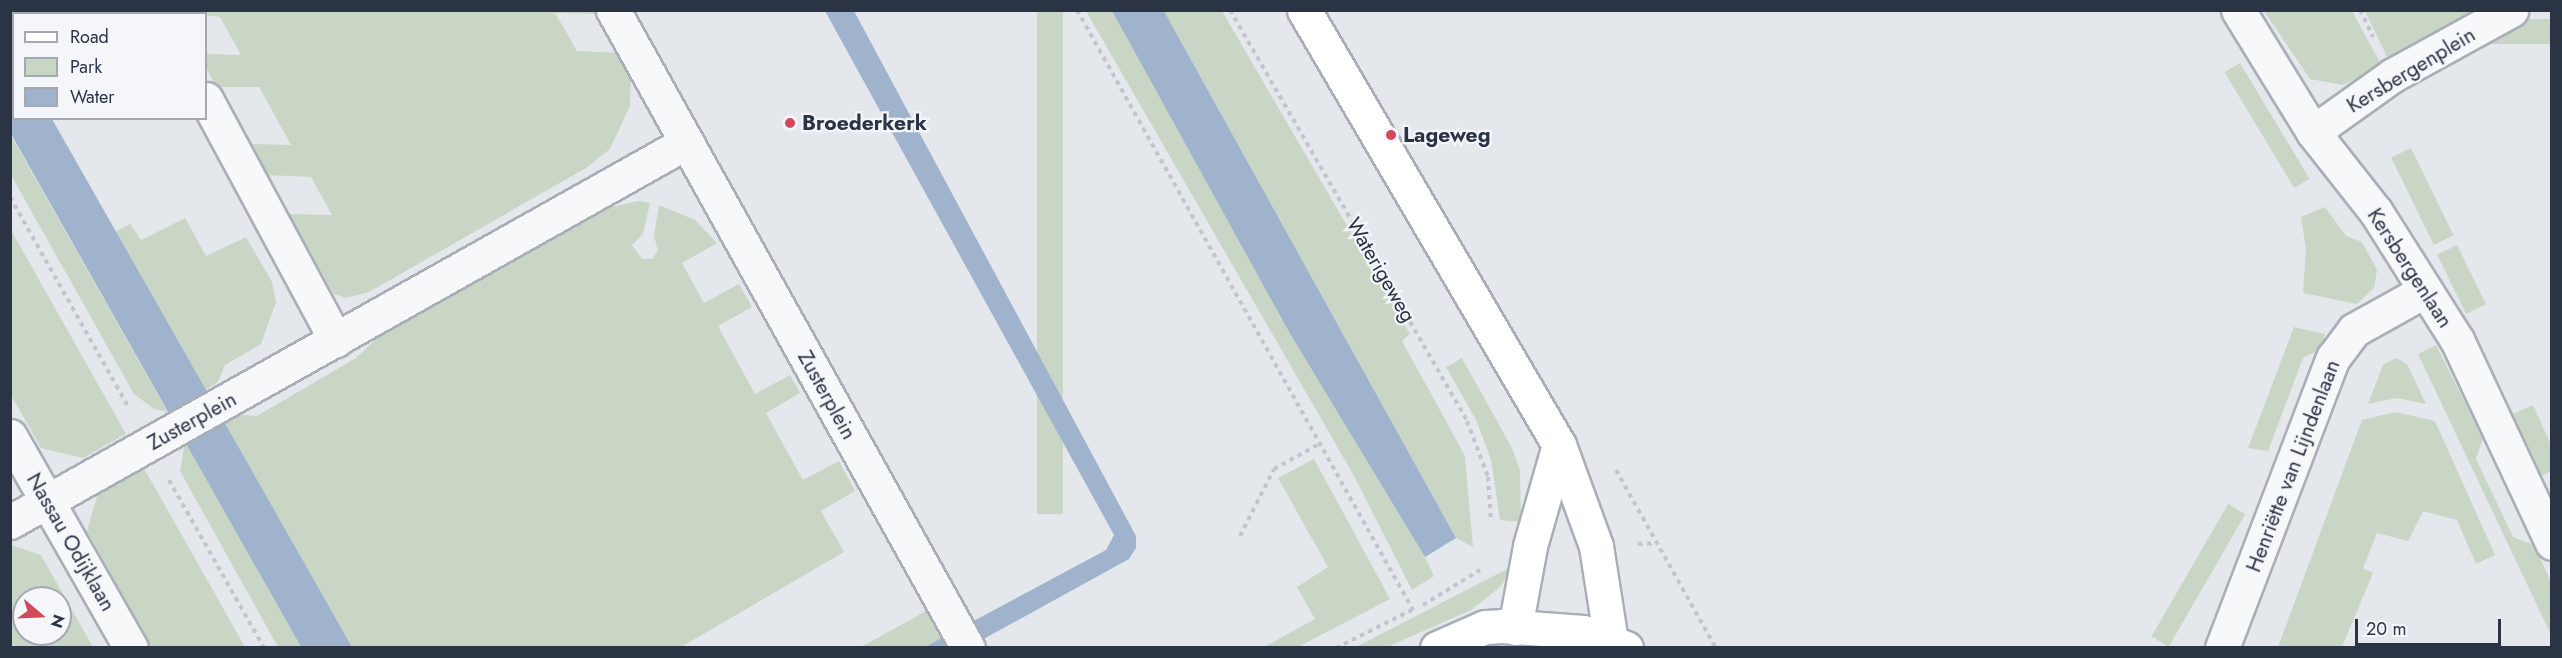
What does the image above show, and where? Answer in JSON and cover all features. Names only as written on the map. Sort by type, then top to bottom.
[{"type":"street","name":"Zusterplein","points":[[613,10],[968,648]]},
{"type":"street","points":[[1304,10],[1559,445],[1596,546],[1618,645]]},
{"type":"street","name":"Kersbergenlaan","points":[[2238,10],[2313,132],[2376,212],[2457,340],[2552,543]]},
{"type":"street","name":"Kersbergenplein","points":[[2313,132],[2393,75],[2511,10]]},
{"type":"street","points":[[207,101],[336,340]]},
{"type":"street","name":"Zusterplein","points":[[10,522],[687,142]]},
{"type":"street","name":"Henriëtte van Lijndenlaan","points":[[2222,648],[2333,358],[2354,330],[2424,291]]},
{"type":"street","name":"Nassau Odijklaan","points":[[10,436],[131,648]]},
{"type":"street","points":[[1515,628],[1530,546],[1559,445]]},
{"type":"street","points":[[1437,648],[1485,627],[1583,632],[1618,645]]},
{"type":"path","points":[[1077,10],[1413,610]]},
{"type":"path","name":"Waterigeweg","points":[[1230,10],[1467,421],[1488,477],[1492,532]]},
{"type":"path","points":[[1240,536],[1274,469],[1320,443]]},
{"type":"path","points":[[1658,543],[1716,648]]},
{"type":"path","points":[[1336,648],[1413,610],[1479,572],[1485,563]]},
{"type":"green space","points":[[174,11],[599,11],[601,14],[555,13],[577,51],[621,53],[631,72],[630,106],[610,149],[586,168],[369,292],[346,298],[334,294],[288,214],[332,215],[311,177],[266,175],[250,144],[291,145],[259,87],[216,87],[207,69],[207,54],[241,55],[220,17],[207,15],[207,12]]},
{"type":"green space","points":[[1037,11],[1063,11],[1063,514],[1037,514]]},
{"type":"green space","points":[[1086,11],[1112,11],[1289,332],[1425,557],[1434,576],[1412,590],[1353,474]]},
{"type":"green space","points":[[1164,11],[1222,11],[1410,334],[1402,341],[1465,456],[1473,547],[1456,538]]},
{"type":"green space","points":[[2264,11],[2352,11],[2382,66],[2343,85],[2310,79]]},
{"type":"green space","points":[[2365,11],[2481,11],[2389,61]]},
{"type":"green space","points":[[2409,19],[2551,19],[2551,44],[2409,44]]},
{"type":"green space","points":[[2240,63],[2310,179],[2294,188],[2225,72]]},
{"type":"green space","points":[[10,134],[168,412],[154,409],[134,394],[11,175]]},
{"type":"green space","points":[[2411,148],[2454,235],[2434,245],[2391,158]]},
{"type":"green space","points":[[638,201],[650,203],[643,234],[632,245],[642,259],[652,259],[658,251],[654,236],[659,205],[695,220],[717,243],[682,263],[704,303],[739,284],[752,307],[718,326],[755,394],[790,375],[800,393],[766,413],[803,480],[839,461],[855,491],[821,511],[844,552],[681,647],[352,647],[222,424],[235,414],[257,416],[356,358],[377,338],[607,208]]},
{"type":"green space","points":[[2325,207],[2346,236],[2362,242],[2377,270],[2374,288],[2357,304],[2303,293],[2306,249],[2301,217]]},
{"type":"green space","points":[[185,218],[206,256],[246,237],[272,282],[276,302],[261,344],[225,365],[218,382],[203,391],[115,232],[130,224],[141,240]]},
{"type":"green space","points":[[11,230],[126,434],[83,458],[41,448],[11,395]]},
{"type":"green space","points":[[2457,245],[2486,304],[2466,314],[2437,255]]},
{"type":"green space","points":[[2294,327],[2325,334],[2321,349],[2303,358],[2268,451],[2248,448]]},
{"type":"green space","points":[[2436,345],[2483,438],[2476,459],[2513,537],[2534,545],[2551,582],[2551,635],[2418,354]]},
{"type":"green space","points":[[1462,358],[1512,448],[1520,470],[1521,522],[1500,520],[1491,459],[1476,420],[1446,367]]},
{"type":"green space","points":[[2396,358],[2407,364],[2426,404],[2397,398],[2368,404],[2383,365]]},
{"type":"green space","points":[[2533,405],[2551,445],[2551,471],[2542,476],[2513,414]]},
{"type":"green space","points":[[2395,412],[2435,421],[2495,555],[2476,564],[2457,520],[2423,511],[2408,541],[2377,533],[2363,568],[2373,573],[2342,647],[2278,647],[2362,420]]},
{"type":"green space","points":[[185,442],[301,647],[278,647],[180,471]]},
{"type":"green space","points":[[1314,459],[1390,599],[1298,647],[1264,647],[1315,619],[1297,587],[1328,567],[1278,478]]},
{"type":"green space","points":[[141,463],[245,647],[152,647],[87,531],[99,489]]},
{"type":"green space","points":[[2228,504],[2245,514],[2169,647],[2152,637]]},
{"type":"green space","points":[[11,545],[41,555],[59,586],[12,586],[12,646],[72,646],[72,610],[93,647],[11,647]]},
{"type":"green space","points":[[1513,566],[1500,587],[1471,610],[1387,647],[1354,648]]},
{"type":"green space","points":[[926,611],[941,639],[925,647],[861,647]]},
{"type":"water","points":[[825,11],[854,11],[1136,536],[1136,548],[1129,559],[969,647],[925,647],[1106,550],[1114,535]]},
{"type":"water","points":[[1112,11],[1164,11],[1456,538],[1425,557],[1289,332]]},
{"type":"water","points":[[10,42],[12,120],[53,120],[352,647],[301,647],[11,134]]},
{"type":"place","name":"Broederkerk","points":[[790,123]]},
{"type":"place","name":"Lageweg","points":[[1391,135]]}]
